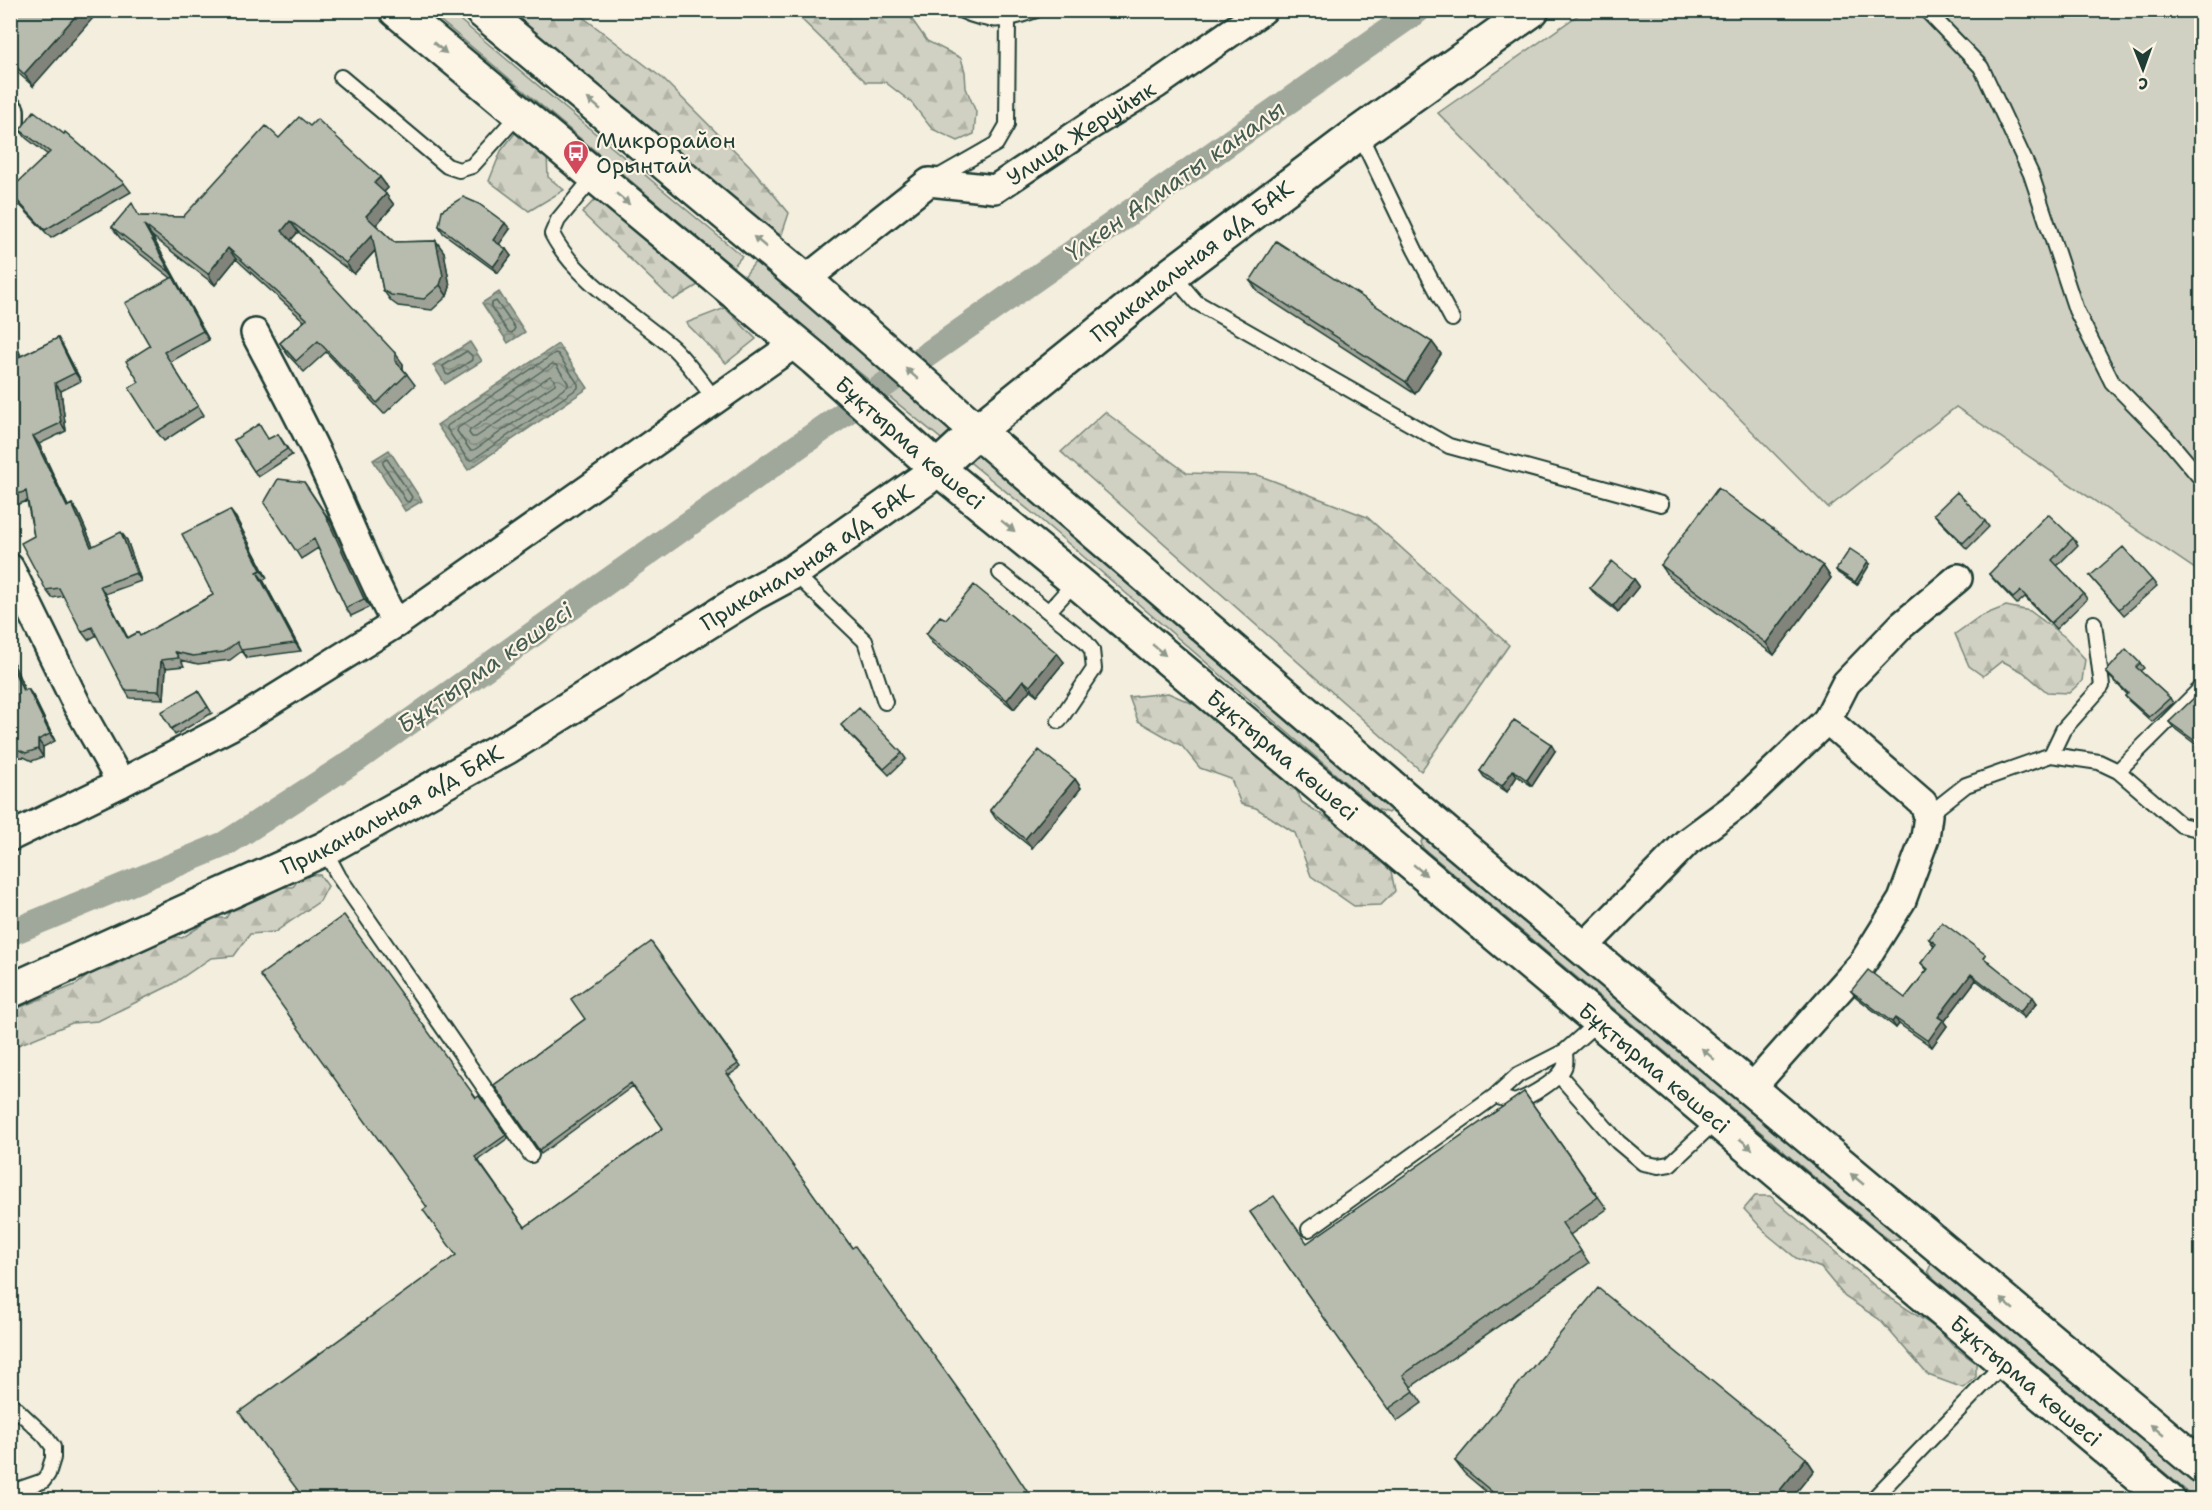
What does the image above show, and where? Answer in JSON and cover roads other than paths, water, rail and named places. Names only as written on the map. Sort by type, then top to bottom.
[{"type":"main road","name":"Бұқтырма көшесі","points":[[396,10],[806,351],[937,468],[1076,581],[2168,1500]]},
{"type":"main road","name":"Бұқтырма көшесі","points":[[481,10],[804,280],[1423,814],[2202,1467]]},
{"type":"main road","name":"Приканальная а/д БАК","points":[[10,991],[324,849],[507,747],[754,593],[793,572],[925,479],[937,468],[966,422],[1172,274],[1359,133],[1532,10]]},
{"type":"main road","points":[[1393,848],[1423,814]]},
{"type":"main road","points":[[1894,1269],[1926,1237]]},
{"type":"street","name":"Улица Жеруйык","points":[[929,182],[995,189],[1157,84],[1263,10]]},
{"type":"street","points":[[10,111],[10,121]]},
{"type":"street","points":[[804,280],[929,182]]},
{"type":"street","points":[[255,333],[298,412],[375,585],[396,624]]},
{"type":"street","points":[[10,837],[231,726],[396,624],[716,401],[806,351]]},
{"type":"street","points":[[10,568],[77,705],[121,783]]},
{"type":"street","points":[[1584,947],[1687,842],[1741,802],[1827,720],[1846,683],[1902,625],[1958,578]]},
{"type":"street","points":[[1750,1090],[1862,964],[1902,900],[1925,838],[1928,815],[1923,803],[1827,720]]},
{"type":"lane","points":[[960,10],[977,18],[1008,20],[1036,10]]},
{"type":"lane","points":[[1926,10],[1981,67],[2031,174],[2076,310],[2112,382],[2165,436],[2202,480]]},
{"type":"lane","points":[[929,182],[996,144],[1007,124],[1008,20]]},
{"type":"lane","points":[[341,77],[447,166],[459,170],[472,166],[519,114]]},
{"type":"lane","points":[[1359,133],[1415,250],[1452,320]]},
{"type":"lane","points":[[595,175],[558,220],[552,234],[560,249],[582,273],[674,350],[716,401]]},
{"type":"lane","points":[[1172,274],[1196,302],[1449,446],[1661,504]]},
{"type":"lane","points":[[793,572],[865,641],[885,702]]},
{"type":"lane","points":[[1000,573],[1084,640],[1092,650],[1094,669],[1059,721]]},
{"type":"lane","points":[[1049,612],[1076,581]]},
{"type":"lane","points":[[2050,755],[2063,730],[2102,686],[2094,623]]},
{"type":"lane","points":[[2118,771],[2202,687]]},
{"type":"lane","points":[[1928,815],[1966,786],[2050,755],[2099,762],[2118,771],[2181,825],[2202,830]]},
{"type":"lane","points":[[324,849],[339,878],[531,1155]]},
{"type":"lane","points":[[1309,1229],[1495,1096],[1518,1076],[1565,1051],[1599,1021]]},
{"type":"lane","points":[[1495,1096],[1514,1102],[1525,1099],[1559,1075],[1565,1066],[1565,1051]]},
{"type":"lane","points":[[1559,1075],[1618,1142],[1643,1163],[1658,1166],[1670,1164],[1717,1120]]},
{"type":"lane","points":[[1872,1500],[2005,1362]]},
{"type":"lane","points":[[10,1403],[45,1436],[52,1447],[53,1458],[43,1481],[14,1491],[10,1490]]},
{"type":"water","points":[[499,292],[525,332],[508,343],[482,303]]},
{"type":"water","points":[[470,342],[482,361],[445,384],[433,365]]},
{"type":"water","points":[[558,344],[588,388],[468,470],[437,425]]},
{"type":"water","points":[[389,450],[422,501],[405,511],[373,460]]},
{"type":"waterway","name":"Бұқтырма көшесі","points":[[10,933],[225,844],[360,757],[1418,10]]},
{"type":"place","name":"Микрорайон Орынтай","points":[[576,176]]},
{"type":"water label","name":"Үлкен Алматы каналы","points":[[1175,181]]}]
